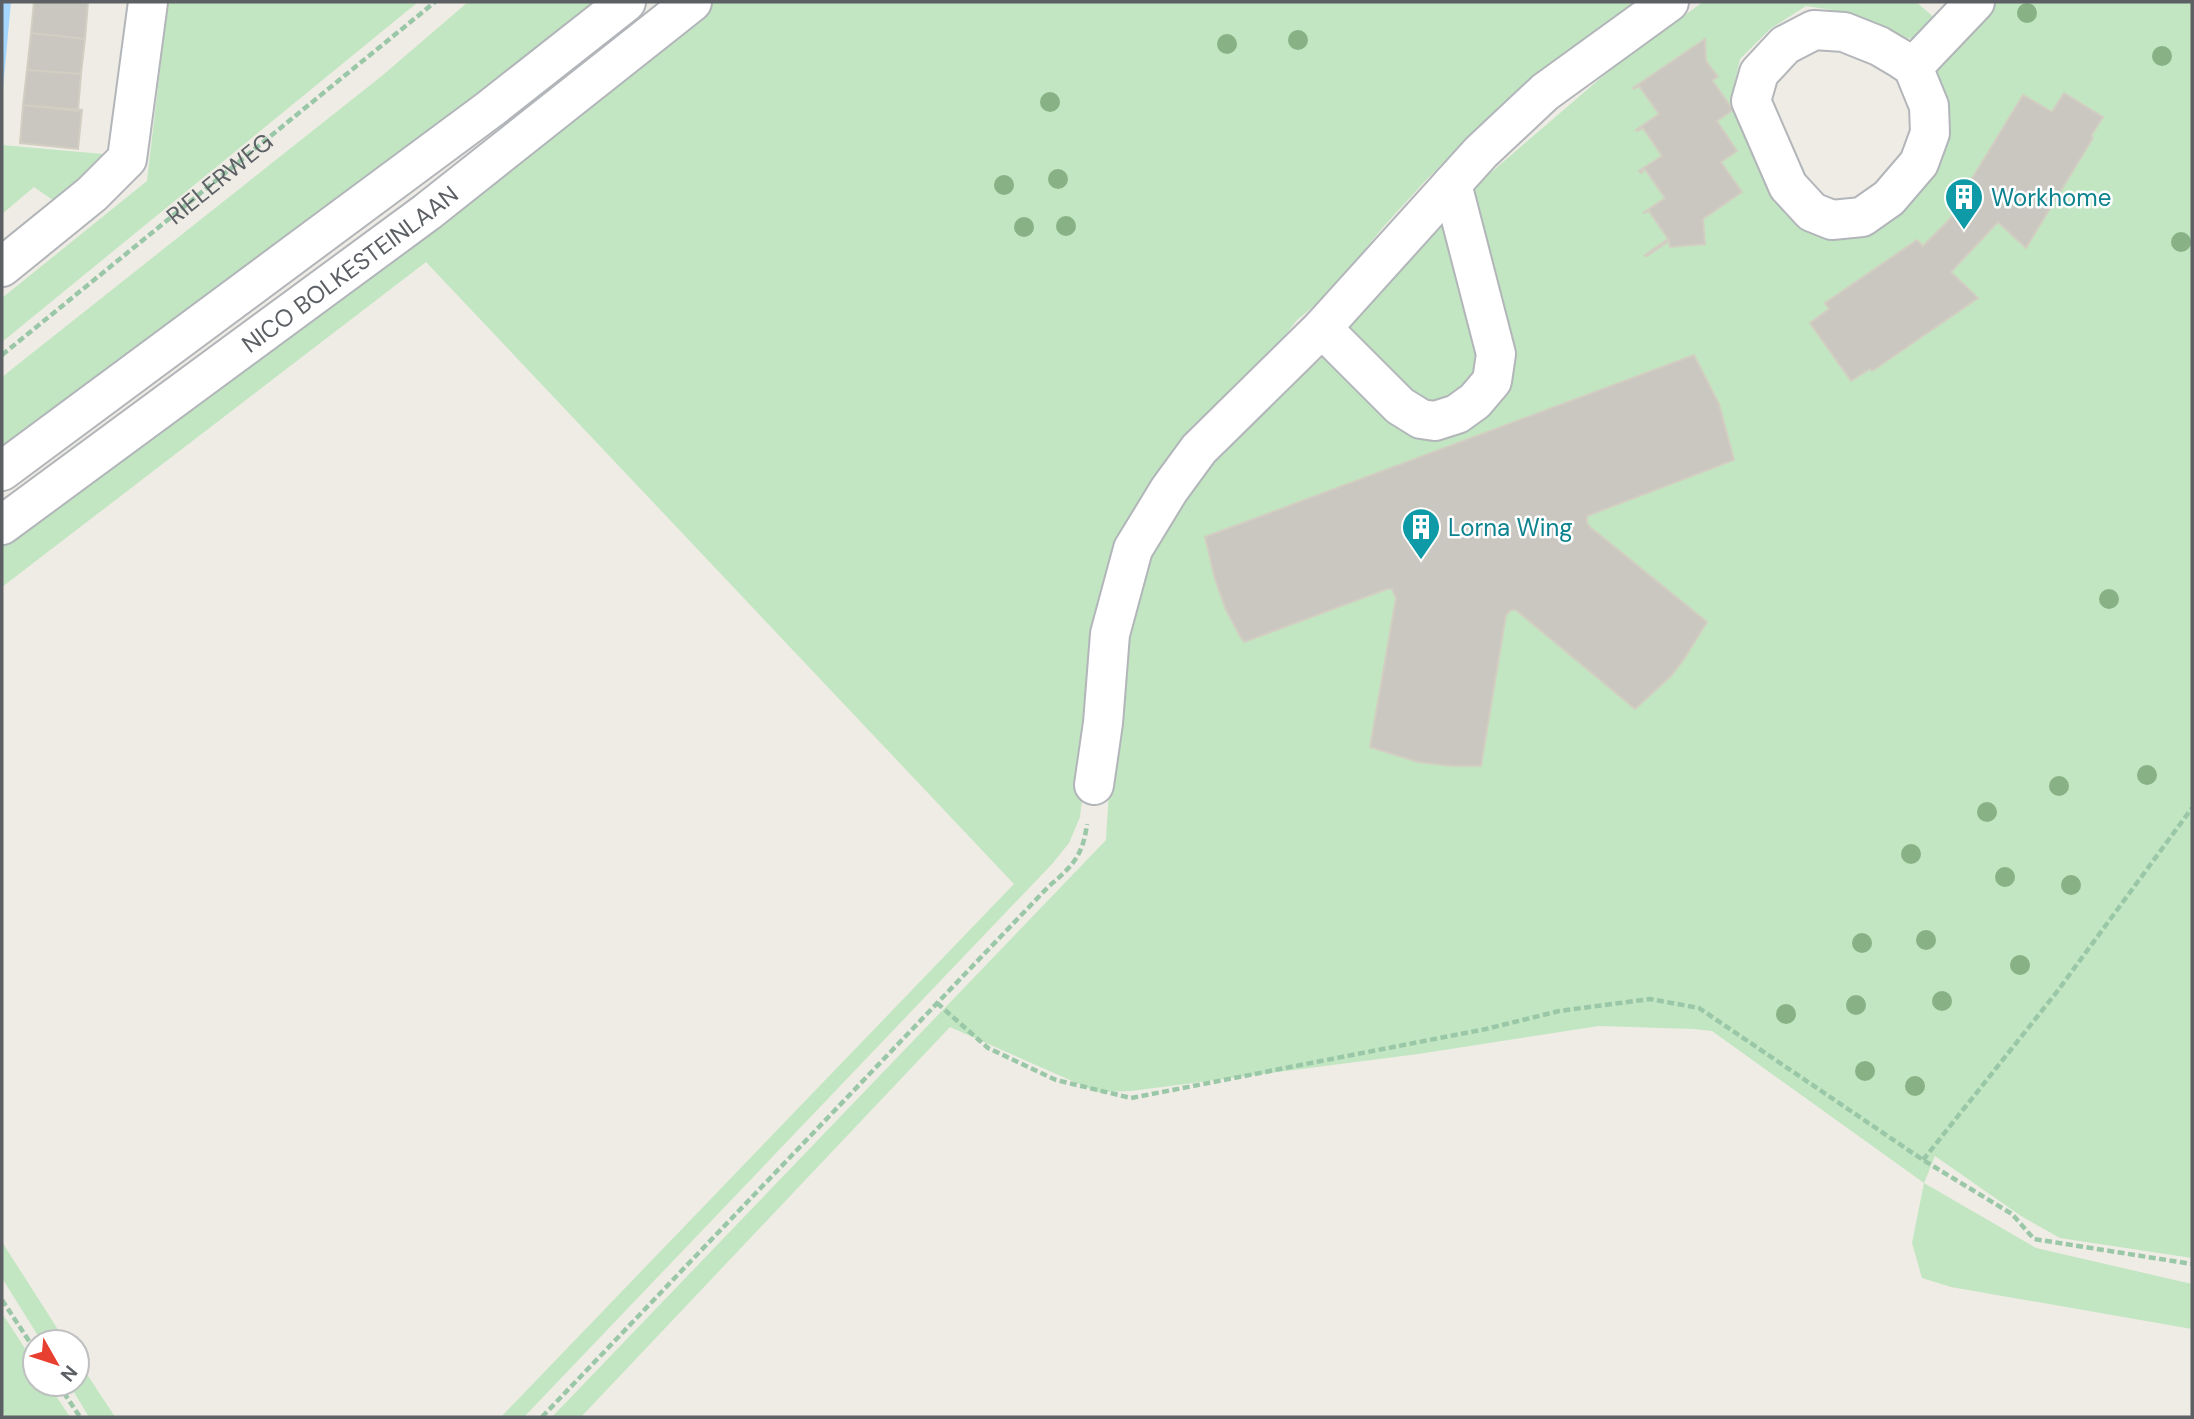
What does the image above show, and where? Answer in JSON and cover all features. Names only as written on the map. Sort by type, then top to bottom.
[{"type":"street","points":[[2,267],[92,194],[127,159],[148,2]]},
{"type":"street","name":"NICO BOLKESTEINLAAN","points":[[2,471],[479,117],[626,2]]},
{"type":"street","name":"NICO BOLKESTEINLAAN","points":[[2,525],[427,212],[648,15],[691,2]]},
{"type":"street","points":[[1094,785],[1103,723],[1110,634],[1133,549],[1169,490],[1199,449],[1322,328],[1481,152],[1545,92],[1669,2]]},
{"type":"street","points":[[1913,67],[1975,2]]},
{"type":"street","points":[[1814,30],[1844,32],[1879,46],[1913,67],[1929,106],[1930,133],[1919,163],[1889,198],[1862,217],[1832,220],[1812,212],[1788,186],[1751,101],[1759,73],[1785,45],[1814,30]]},
{"type":"street","points":[[1322,328],[1400,406],[1420,419],[1435,421],[1457,414],[1475,401],[1492,381],[1496,354],[1452,184]]},
{"type":"path","name":"RIELERWEG","points":[[2,355],[435,2]]},
{"type":"path","points":[[542,1417],[1049,886],[1071,868],[1084,844],[1094,785]]},
{"type":"path","points":[[1923,1160],[2056,993],[2192,808]]},
{"type":"path","points":[[937,1003],[988,1048],[1056,1080],[1131,1098],[1486,1030],[1559,1011],[1650,999],[1699,1008],[1923,1160],[2012,1214],[2034,1239],[2192,1264]]},
{"type":"path","points":[[2,1300],[21,1329]]},
{"type":"path","points":[[67,1398],[80,1417]]},
{"type":"green space","points":[[168,2],[418,2],[2,342],[2,298],[147,181]]},
{"type":"green space","points":[[468,2],[592,2],[576,27],[2,456],[2,377],[383,75]]},
{"type":"green space","points":[[710,2],[1641,2],[1490,117],[1384,226],[1330,293],[1297,320],[1251,379],[1171,464],[1097,667],[1080,817],[1069,843],[1052,864],[524,1417],[501,1417],[1014,884],[426,262],[2,587],[2,543]]},
{"type":"green space","points":[[1703,2],[1916,2],[1936,19],[1919,37],[1893,41],[1868,25],[1833,10],[1806,6],[1770,29],[1740,59],[1734,86],[1737,108],[1762,170],[1785,214],[1800,226],[1881,219],[1933,80],[1935,63],[1992,2],[2192,2],[2192,1258],[2060,1238],[2021,1216],[1935,1156],[1924,1183],[1712,1031],[1599,1026],[1418,1054],[1131,1091],[1097,1092],[950,1027],[581,1417],[552,1417],[1106,840],[1118,642],[1158,527],[1205,464],[1323,357],[1481,181],[1617,64]]},
{"type":"green space","points":[[2,145],[114,155],[57,203],[34,187],[2,214]]},
{"type":"green space","points":[[1924,1183],[2036,1248],[2192,1284],[2192,1329],[1951,1287],[1922,1278],[1912,1243]]},
{"type":"green space","points":[[2,1242],[57,1328],[33,1328],[2,1278]]},
{"type":"green space","points":[[2,1313],[21,1342],[21,1398],[57,1398],[70,1417],[6,1417],[2,1411]]},
{"type":"green space","points":[[91,1380],[115,1417],[89,1417],[77,1398],[91,1398]]},
{"type":"water","points":[[2,2],[11,2],[2,99]]},
{"type":"building","points":[[34,2],[88,2],[85,39],[31,33]]},
{"type":"building","points":[[31,33],[85,39],[81,74],[27,70]]},
{"type":"building","points":[[1705,39],[1706,61],[1718,77],[1712,80],[1733,110],[1717,121],[1737,151],[1721,162],[1742,192],[1703,219],[1705,244],[1670,247],[1669,241],[1647,256],[1645,255],[1668,239],[1649,211],[1643,213],[1665,198],[1645,169],[1641,173],[1639,171],[1662,156],[1643,128],[1636,130],[1659,114],[1639,86],[1633,88]]},
{"type":"building","points":[[27,70],[81,74],[78,111],[23,105]]},
{"type":"building","name":"Workhome","points":[[2064,93],[2103,117],[2026,248],[1998,222],[1951,272],[1978,298],[1872,371],[1870,369],[1851,381],[1810,323],[1829,309],[1825,303],[1917,240],[1923,246],[1946,223],[1971,196],[1965,190],[2023,95],[2052,112]]},
{"type":"building","points":[[23,105],[82,110],[78,149],[20,143]]},
{"type":"building","name":"Lorna Wing","points":[[1694,355],[1719,404],[1734,460],[1587,516],[1590,527],[1707,622],[1671,676],[1635,709],[1516,610],[1511,610],[1506,615],[1481,766],[1418,762],[1370,747],[1396,598],[1392,589],[1244,642],[1240,636],[1226,610],[1215,579],[1205,537]]},
{"type":"place","name":"Workhome","points":[[1964,231]]},
{"type":"place","name":"Lorna Wing","points":[[1421,561]]}]
